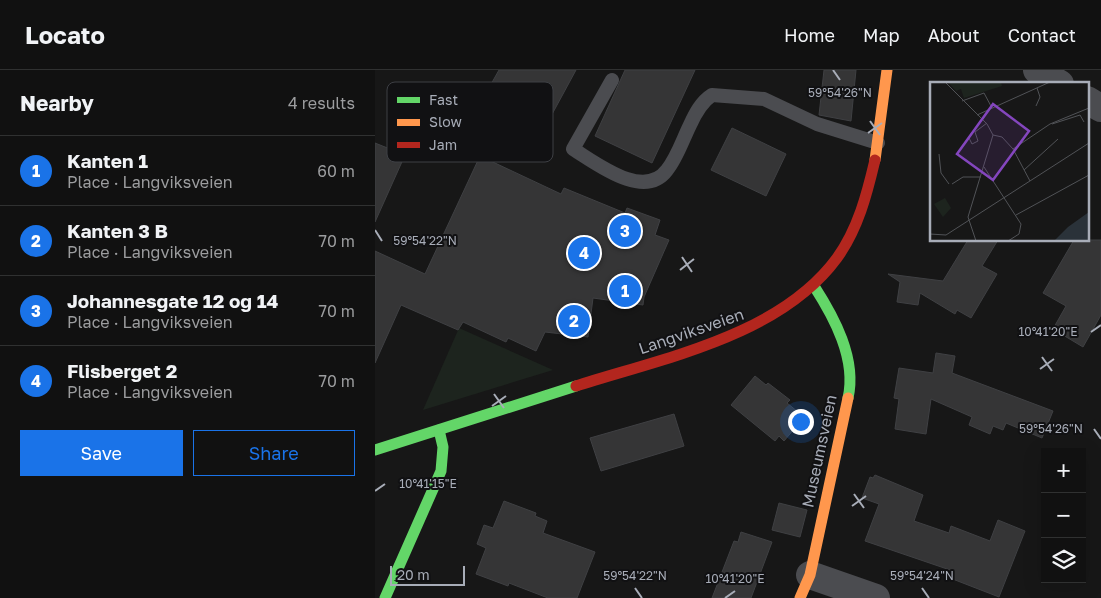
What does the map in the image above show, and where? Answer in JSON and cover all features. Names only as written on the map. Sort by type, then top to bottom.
[{"type":"street","name":"Langviksveien","points":[[375,450],[738,334],[781,312],[815,286],[849,241],[860,218],[869,189],[878,143],[887,70]]},
{"type":"street","points":[[1037,70],[1057,82]]},
{"type":"street","points":[[1089,101],[1101,108]]},
{"type":"street","name":"Museumsveien","points":[[805,586],[850,390],[849,362],[844,342],[833,314],[815,286]]},
{"type":"street","points":[[385,598],[441,471],[443,447],[439,430]]},
{"type":"street","points":[[805,586],[876,598]]},
{"type":"lane","points":[[1061,82],[1068,70]]},
{"type":"lane","points":[[612,80],[573,148],[613,174],[642,183],[651,181],[668,169],[694,117],[703,103],[712,95],[764,99],[817,124],[878,143]]},
{"type":"shaded area","points":[[459,328],[553,370],[423,410]]},
{"type":"building","points":[[499,70],[576,70],[553,112],[553,82],[492,82]]},
{"type":"building","points":[[625,70],[695,70],[652,163],[595,136]]},
{"type":"building","points":[[824,70],[856,70],[851,121],[819,115]]},
{"type":"building","points":[[732,128],[786,154],[766,196],[711,170]]},
{"type":"building","points":[[375,143],[387,148],[387,162],[402,162],[375,222]]},
{"type":"building","points":[[477,162],[493,162],[561,194],[564,188],[625,213],[627,208],[660,220],[655,235],[669,240],[644,297],[643,305],[593,298],[588,337],[545,332],[536,351],[508,338],[506,342],[463,322],[458,330],[401,305],[375,363],[375,251],[425,274]]},
{"type":"building","points":[[1101,240],[1101,315],[1083,347],[1053,329],[1066,306],[1043,293],[1073,241]]},
{"type":"building","points":[[967,241],[997,241],[982,266],[997,274],[971,318],[957,310],[955,314],[920,293],[918,305],[897,302],[900,282],[888,274],[943,281]]},
{"type":"building","points":[[936,353],[955,356],[952,373],[1053,411],[1042,438],[1006,423],[1003,430],[993,426],[990,434],[969,425],[972,417],[931,399],[926,434],[895,429],[899,399],[894,398],[899,368],[933,373]]},
{"type":"building","points":[[755,376],[766,385],[768,383],[790,400],[787,403],[798,412],[794,417],[800,422],[784,441],[779,436],[775,441],[731,405]]},
{"type":"building","points":[[674,414],[684,446],[601,471],[590,438]]},
{"type":"building","points":[[875,475],[923,495],[914,521],[949,533],[951,526],[990,541],[998,520],[1025,531],[999,597],[950,578],[953,571],[865,541],[879,504],[862,498],[870,477],[873,478]]},
{"type":"building","points":[[504,501],[536,513],[535,516],[547,521],[543,533],[595,552],[577,598],[548,598],[509,583],[508,586],[476,574],[486,548],[477,544],[484,525],[493,528]]},
{"type":"building","points":[[779,503],[807,510],[800,537],[772,530]]},
{"type":"building","points":[[741,532],[772,542],[751,598],[712,598],[734,541],[738,542]]},
{"type":"traffic: fast","points":[[814,286],[829,311],[842,339],[849,368],[848,398]]},
{"type":"traffic: fast","points":[[375,450],[576,386]]},
{"type":"traffic: fast","points":[[385,598],[441,471],[443,447],[439,430]]},
{"type":"traffic: slow","points":[[875,160],[887,70]]},
{"type":"traffic: slow","points":[[800,598],[810,575],[848,398]]},
{"type":"traffic: jam","points":[[576,386],[682,354],[718,341],[784,307],[813,285],[837,258],[844,247],[861,211],[875,160]]},
{"type":"place","name":"Johannesgate 12 og 14","points":[[625,231]]},
{"type":"place","name":"Flisberget 2","points":[[584,253]]},
{"type":"place","name":"Kanten 1","points":[[625,291]]},
{"type":"place","name":"Kanten 3 B","points":[[574,321]]}]
